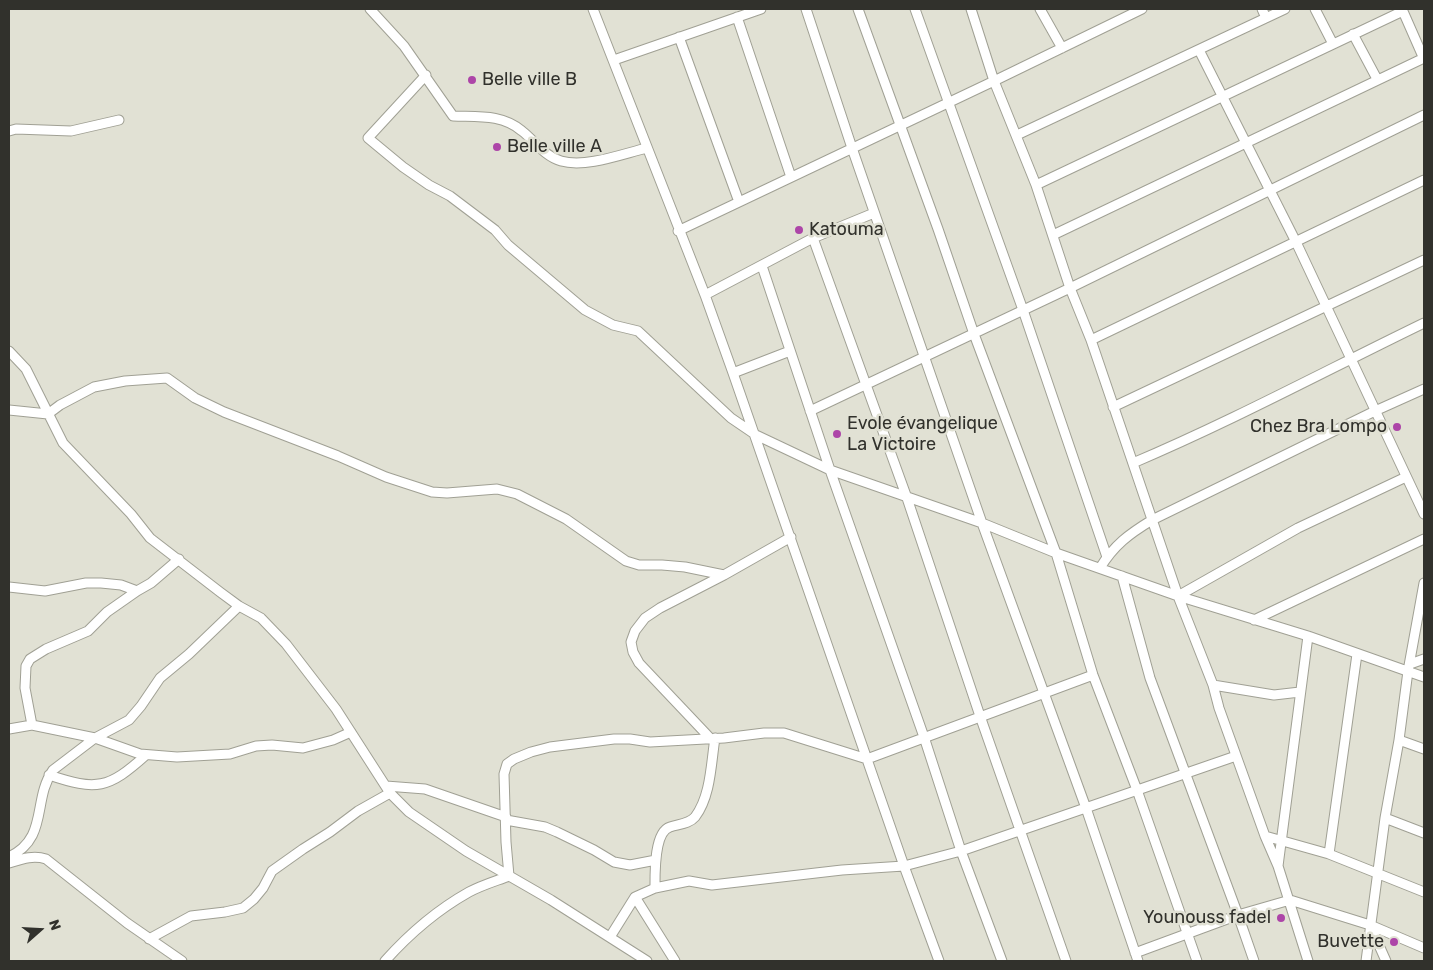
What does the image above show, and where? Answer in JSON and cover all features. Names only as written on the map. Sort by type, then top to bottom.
[{"type":"street","points":[[370,9],[404,46],[453,116],[477,116],[508,121],[523,131],[551,156],[561,161],[580,163],[647,148]]},
{"type":"street","points":[[593,9],[705,295],[756,435],[938,961]]},
{"type":"street","points":[[614,60],[761,9]]},
{"type":"street","points":[[806,9],[924,357],[1043,695],[1086,808],[1136,957],[1238,915],[1290,900],[1370,925],[1424,948]]},
{"type":"street","points":[[858,9],[974,334],[1056,553],[1093,676],[1137,790],[1197,961]]},
{"type":"street","points":[[915,9],[947,103],[1023,310],[1107,557]]},
{"type":"street","points":[[971,9],[994,81],[1036,184],[1070,288],[1091,340],[1178,596],[1213,684],[1219,708],[1236,756],[1278,866],[1308,961]]},
{"type":"street","points":[[1040,9],[1062,48]]},
{"type":"street","points":[[678,230],[1062,48],[1123,13],[1142,9]]},
{"type":"street","points":[[1262,9],[1266,18]]},
{"type":"street","points":[[1017,135],[1285,9]]},
{"type":"street","points":[[1315,9],[1333,44]]},
{"type":"street","points":[[1036,184],[1221,98],[1402,10],[1424,58],[1053,235]]},
{"type":"street","points":[[737,17],[792,177]]},
{"type":"street","points":[[1353,34],[1377,79]]},
{"type":"street","points":[[679,37],[739,202]]},
{"type":"street","points":[[1198,50],[1296,242],[1424,514]]},
{"type":"street","points":[[426,76],[368,138],[403,167],[429,185],[450,196],[495,230],[508,245],[585,310],[613,325],[638,331],[731,418],[756,435],[830,470],[982,523],[1056,553],[1178,596],[1308,636],[1357,654],[1409,668],[1424,677]]},
{"type":"street","points":[[810,411],[1070,288],[1424,115]]},
{"type":"street","points":[[11,128],[71,131],[119,120]]},
{"type":"street","points":[[1091,340],[1424,180]]},
{"type":"street","points":[[705,295],[813,238],[874,213]]},
{"type":"street","points":[[813,238],[907,498],[980,716],[1066,961]]},
{"type":"street","points":[[1112,406],[1424,260]]},
{"type":"street","points":[[762,266],[830,470],[1002,961]]},
{"type":"street","points":[[1133,462],[1231,419],[1424,323]]},
{"type":"street","points":[[9,351],[26,369],[64,443],[131,514],[150,538],[239,606],[261,618],[286,644],[313,678],[351,732],[388,789],[409,812],[466,851],[647,961]]},
{"type":"street","points":[[733,373],[790,351]]},
{"type":"street","points":[[9,410],[48,414],[60,405],[94,387],[118,382],[167,378],[195,398],[224,412],[338,456],[386,477],[432,492],[447,493],[497,489],[517,494],[566,519],[626,561],[639,565],[684,567],[724,575]]},
{"type":"street","points":[[1100,568],[1107,557],[1128,535],[1152,520],[1424,389]]},
{"type":"street","points":[[1178,596],[1298,528],[1406,477]]},
{"type":"street","points":[[712,738],[639,663],[633,652],[631,642],[635,631],[646,618],[660,608],[791,537]]},
{"type":"street","points":[[1254,620],[1424,539]]},
{"type":"street","points":[[32,725],[25,688],[26,666],[30,659],[46,649],[88,631],[107,612],[151,583],[179,559]]},
{"type":"street","points":[[1122,576],[1150,678],[1254,961]]},
{"type":"street","points":[[9,587],[45,591],[86,583],[101,583],[121,585],[137,592]]},
{"type":"street","points":[[1366,961],[1385,818],[1400,740],[1409,668],[1423,601],[1424,583]]},
{"type":"street","points":[[9,857],[25,847],[34,832],[49,776],[58,765],[95,738],[135,715],[160,678],[189,654],[239,606]]},
{"type":"street","points":[[1278,866],[1308,636]]},
{"type":"street","points":[[1329,854],[1357,654]]},
{"type":"street","points":[[1409,668],[1424,659]]},
{"type":"street","points":[[509,876],[504,774],[507,764],[531,752],[550,747],[614,739],[650,742],[764,732],[784,733],[867,759],[1093,676]]},
{"type":"street","points":[[1213,684],[1274,695],[1300,692]]},
{"type":"street","points":[[9,729],[32,725],[95,738],[121,749],[146,755],[197,757],[230,754],[256,746],[272,745],[303,748],[333,740],[351,732]]},
{"type":"street","points":[[655,888],[656,860],[663,831],[688,823],[694,818],[704,802],[712,738]]},
{"type":"street","points":[[1400,740],[1424,749]]},
{"type":"street","points":[[49,776],[81,785],[98,785],[120,776],[146,755]]},
{"type":"street","points":[[610,937],[635,897],[655,888],[689,881],[712,885],[842,870],[904,866],[962,851],[1236,756]]},
{"type":"street","points":[[149,938],[191,916],[242,908],[258,894],[272,871],[330,832],[388,789],[425,789],[506,818],[551,830],[594,850],[614,862],[630,865],[656,860]]},
{"type":"street","points":[[1385,818],[1424,833]]},
{"type":"street","points":[[1265,836],[1329,854],[1424,892]]},
{"type":"street","points":[[9,863],[26,858],[38,857],[46,859],[77,885],[182,961]]},
{"type":"street","points":[[386,961],[420,925],[447,905],[471,891],[509,876]]},
{"type":"street","points":[[635,897],[675,961]]},
{"type":"street","points":[[1370,925],[1386,961]]},
{"type":"place","name":"Belle ville B","points":[[472,80]]},
{"type":"place","name":"Belle ville A","points":[[497,147]]},
{"type":"place","name":"Katouma","points":[[799,230]]},
{"type":"place","name":"Chez Bra Lompo","points":[[1397,427]]},
{"type":"place","name":"Evole évangelique La Victoire","points":[[837,434]]},
{"type":"place","name":"Younouss fadel","points":[[1281,918]]},
{"type":"place","name":"Buvette","points":[[1394,942]]}]
